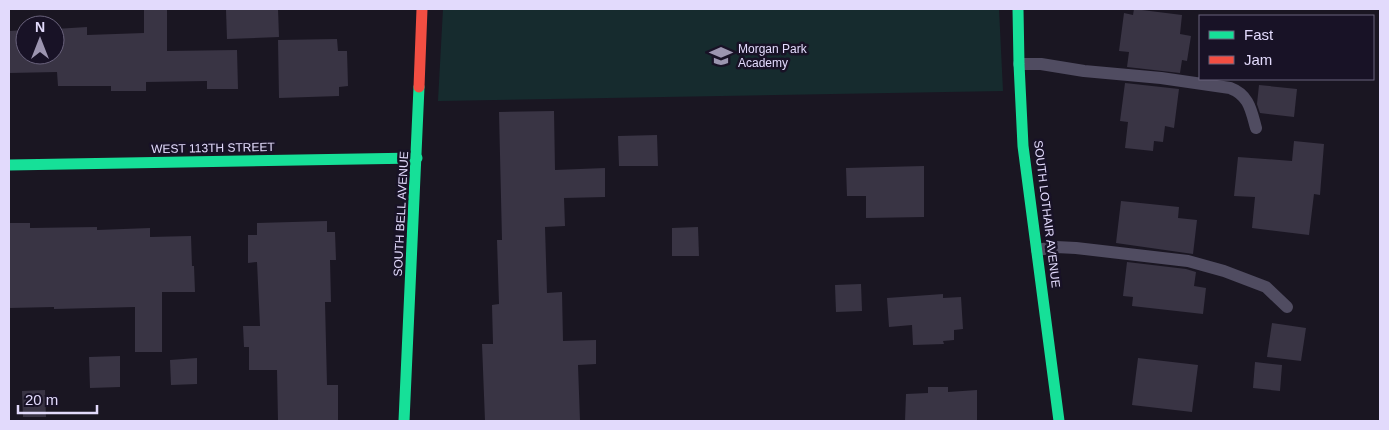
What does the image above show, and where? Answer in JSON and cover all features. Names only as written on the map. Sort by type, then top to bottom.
[{"type":"street","name":"SOUTH BELL AVENUE","points":[[404,421],[417,158],[422,9]]},
{"type":"street","name":"SOUTH LOTHAIR AVENUE","points":[[1018,9],[1024,146],[1059,421]]},
{"type":"street","name":"WEST 113TH STREET","points":[[9,165],[417,158]]},
{"type":"lane","points":[[1019,64],[1041,64],[1084,71],[1161,78],[1230,88],[1238,91],[1251,108],[1256,128]]},
{"type":"lane","points":[[1037,250],[1056,247],[1081,248],[1188,261],[1224,271],[1266,287],[1287,307]]},
{"type":"green space","name":"Morgan Park Academy","points":[[443,9],[999,9],[1003,91],[438,101]]},
{"type":"building","points":[[144,9],[167,9],[167,51],[237,50],[238,89],[207,89],[207,81],[146,82],[146,91],[111,91],[111,86],[58,86],[57,72],[9,73],[9,31],[15,31],[15,65],[65,65],[65,28],[87,27],[87,35],[144,33]]},
{"type":"building","points":[[278,9],[279,37],[227,39],[226,10]]},
{"type":"building","points":[[1134,9],[1182,15],[1180,34],[1191,36],[1187,61],[1182,60],[1180,73],[1127,67],[1129,52],[1119,51],[1124,13],[1133,15]]},
{"type":"building","points":[[337,39],[338,51],[347,51],[348,86],[339,87],[339,96],[279,98],[278,40]]},
{"type":"building","points":[[1125,83],[1179,89],[1174,128],[1165,126],[1163,142],[1154,141],[1153,151],[1125,148],[1128,122],[1120,121]]},
{"type":"building","points":[[1259,85],[1297,89],[1294,117],[1260,113],[1257,104]]},
{"type":"building","points":[[554,111],[555,170],[605,168],[605,197],[564,198],[565,226],[545,227],[547,293],[562,292],[563,341],[596,340],[596,364],[578,365],[580,421],[485,421],[482,344],[493,344],[492,305],[499,304],[497,240],[502,240],[499,112]]},
{"type":"building","points":[[657,135],[658,166],[619,166],[618,136]]},
{"type":"building","points":[[1294,141],[1324,144],[1320,195],[1314,194],[1309,235],[1252,228],[1255,197],[1234,196],[1238,157],[1292,161]]},
{"type":"building","points":[[924,166],[924,217],[866,218],[866,196],[847,196],[846,168]]},
{"type":"building","points":[[1121,201],[1179,207],[1178,218],[1197,220],[1193,254],[1116,243]]},
{"type":"building","points":[[327,221],[327,232],[335,232],[336,260],[330,260],[331,302],[325,302],[327,385],[338,385],[338,421],[278,421],[277,370],[249,370],[249,347],[244,347],[243,326],[260,326],[257,262],[248,263],[248,235],[257,235],[257,223]]},
{"type":"building","points":[[9,223],[30,223],[30,228],[97,227],[97,230],[150,228],[150,237],[191,236],[195,292],[162,292],[162,352],[135,352],[135,307],[9,308]]},
{"type":"building","points":[[698,227],[699,256],[672,256],[672,228]]},
{"type":"building","points":[[1127,262],[1186,269],[1196,272],[1194,286],[1206,288],[1203,314],[1132,306],[1133,297],[1123,296]]},
{"type":"building","points":[[861,284],[862,311],[836,312],[835,285]]},
{"type":"building","points":[[943,294],[943,298],[961,297],[963,329],[954,330],[954,340],[943,341],[944,344],[913,345],[912,325],[889,327],[887,298]]},
{"type":"building","points":[[1272,323],[1306,328],[1301,361],[1267,357]]},
{"type":"building","points":[[120,356],[120,387],[90,388],[89,357]]},
{"type":"building","points":[[197,358],[197,384],[171,385],[170,360]]},
{"type":"building","points":[[1138,358],[1198,365],[1192,412],[1132,405]]},
{"type":"building","points":[[1255,362],[1282,365],[1280,391],[1253,388]]},
{"type":"building","points":[[928,387],[948,387],[948,392],[977,390],[977,421],[905,421],[906,394],[928,393]]},
{"type":"building","points":[[45,390],[46,417],[23,417],[22,391]]},
{"type":"traffic: fast","points":[[1018,9],[1023,146],[1059,421]]},
{"type":"traffic: fast","points":[[404,421],[419,87]]},
{"type":"traffic: fast","points":[[9,165],[417,158]]},
{"type":"traffic: jam","points":[[419,87],[422,9]]},
{"type":"place","name":"Morgan Park Academy","points":[[721,56]]}]
